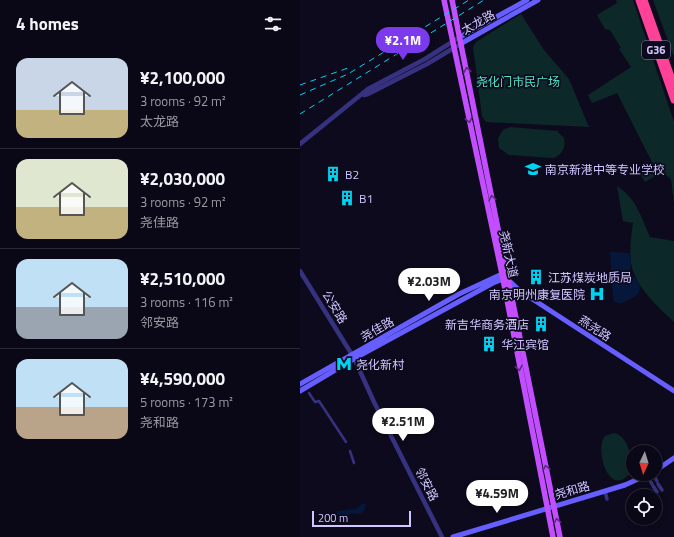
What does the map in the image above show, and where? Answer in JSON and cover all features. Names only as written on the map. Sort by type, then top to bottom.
[{"type":"highway","name":"G36","points":[[639,0],[674,100]]},
{"type":"highway","name":"G36","points":[[644,0],[674,85]]},
{"type":"main road","name":"尧新大道","points":[[452,0],[461,40],[553,537]]},
{"type":"main road","name":"太龙路","points":[[461,40],[527,0]]},
{"type":"main road","name":"太龙路","points":[[461,40],[538,0]]},
{"type":"main road","name":"尧新大道","points":[[444,1],[505,277],[560,537]]},
{"type":"main road","name":"尧佳路","points":[[300,384],[353,356],[459,294],[505,277]]},
{"type":"main road","name":"燕尧路","points":[[505,277],[520,291],[674,391]]},
{"type":"main road","name":"尧佳路","points":[[300,391],[353,356]]},
{"type":"main road","points":[[662,466],[674,458]]},
{"type":"main road","name":"尧和路","points":[[453,537],[625,485],[633,481]]},
{"type":"street","name":"太龙路","points":[[300,144],[364,95],[368,90],[425,59],[453,40],[461,40]]},
{"type":"street","name":"太龙路","points":[[364,95],[422,67],[454,47],[461,40]]},
{"type":"street","name":"公安路","points":[[300,271],[353,356]]},
{"type":"street","name":"邻安路","points":[[353,356],[374,402],[442,537]]},
{"type":"street","points":[[309,393],[315,402],[319,401],[346,442]]},
{"type":"street","points":[[350,451],[354,463]]},
{"type":"street","points":[[605,491],[607,499]]},
{"type":"green space","points":[[616,0],[633,0],[674,122],[674,204],[671,179],[662,172],[645,182],[640,173],[654,166],[617,93],[592,103],[588,95],[631,67],[619,49],[621,48],[610,30],[605,29],[597,15],[617,3]]},
{"type":"green space","points":[[653,0],[674,0],[674,57]]},
{"type":"green space","name":"尧化门市民广场","points":[[521,14],[544,50],[569,79],[589,127],[486,122],[482,116],[473,47],[476,42]]},
{"type":"green space","points":[[510,127],[557,131],[564,138],[563,151],[553,158],[509,155],[499,148],[498,138],[503,130]]},
{"type":"green space","points":[[617,186],[624,191],[638,209],[650,237],[674,241],[674,322],[645,292],[633,271],[630,253],[633,223],[623,221]]},
{"type":"green space","points":[[614,433],[619,435],[626,445],[626,477],[622,480],[615,480],[605,469],[601,451],[602,442],[605,436]]},
{"type":"water","points":[[610,252],[629,253],[631,261],[630,272],[640,286],[638,293],[635,296],[620,304],[614,301],[613,296]]},
{"type":"water","points":[[362,504],[365,504],[365,509],[360,514],[351,513],[348,516],[343,517],[342,521],[340,521],[337,511],[356,509]]},
{"type":"railway","points":[[300,95],[348,74],[469,0]]},
{"type":"railway","points":[[300,114],[484,0]]},
{"type":"railway","points":[[300,85],[348,68]]},
{"type":"place","name":"南京新港中等专业学校","points":[[533,169]]},
{"type":"place","name":"B2","points":[[333,174]]},
{"type":"place","name":"B1","points":[[347,198]]},
{"type":"place","name":"江苏煤炭地质局","points":[[536,277]]},
{"type":"place","name":"南京明州康复医院","points":[[597,294]]},
{"type":"place","name":"新吉华商务酒店","points":[[541,324]]},
{"type":"place","name":"华江宾馆","points":[[489,344]]},
{"type":"place","name":"尧化新村","points":[[344,364]]}]
